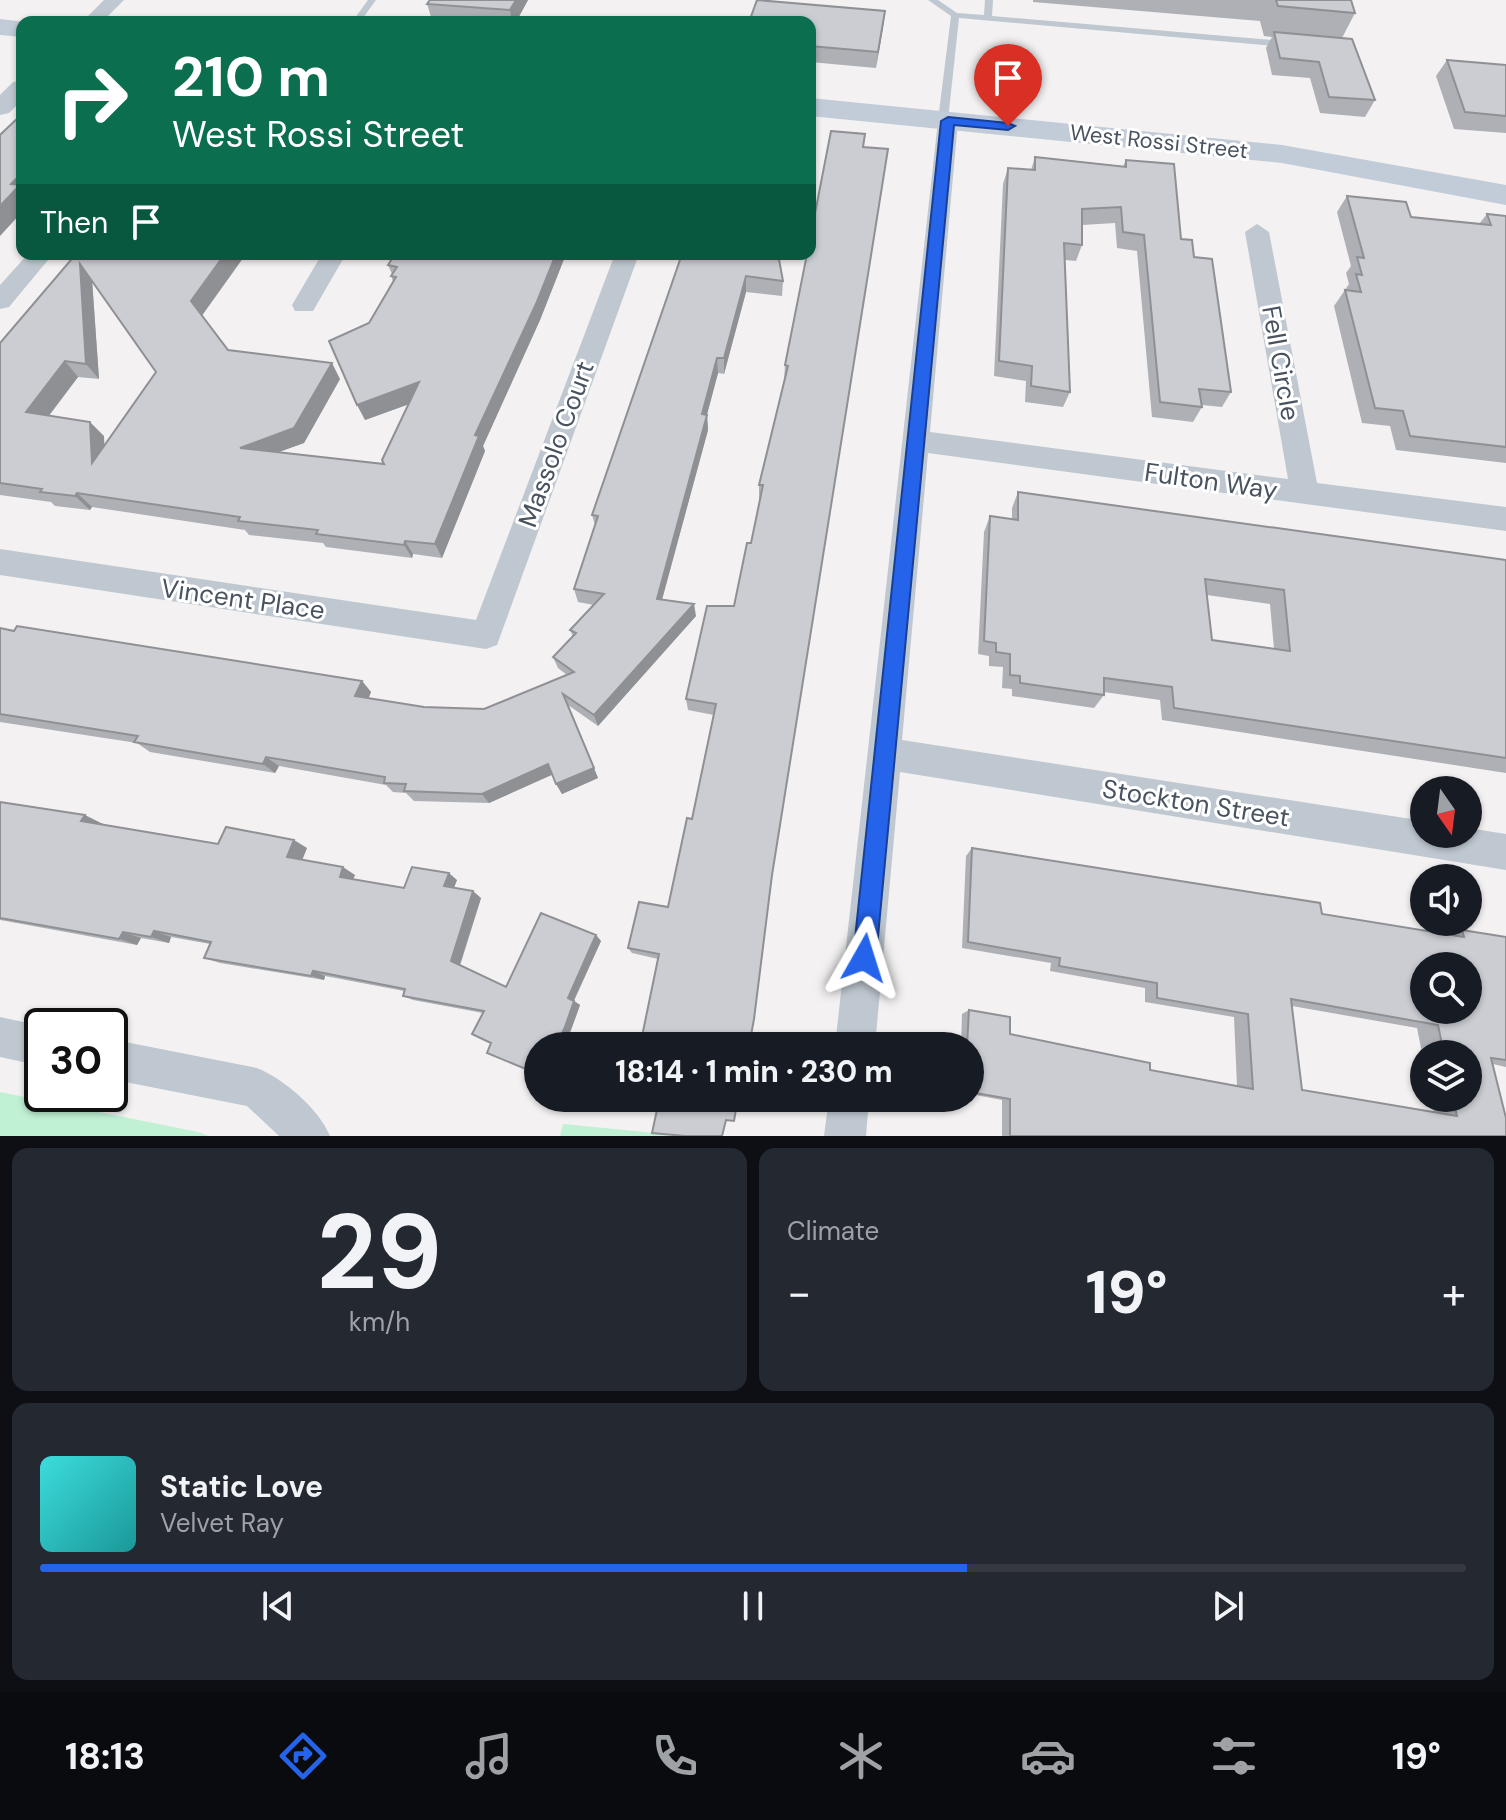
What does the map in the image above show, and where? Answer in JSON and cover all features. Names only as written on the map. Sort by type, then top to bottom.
[{"type":"main road","name":"West Rossi Street","points":[[816,108],[1282,154],[1506,195]]},
{"type":"street","points":[[98,16],[115,0]]},
{"type":"street","points":[[0,108],[16,93]]},
{"type":"street","points":[[856,1032],[886,754],[945,120]]},
{"type":"street","name":"Fell Circle","points":[[1257,232],[1305,494]]},
{"type":"street","points":[[0,301],[36,260]]},
{"type":"street","points":[[304,305],[330,260]]},
{"type":"street","name":"Massolo Court","points":[[486,635],[625,260]]},
{"type":"street","name":"Fulton Way","points":[[916,441],[1506,519]]},
{"type":"street","name":"Vincent Place","points":[[0,562],[486,635]]},
{"type":"street","name":"Stockton Street","points":[[886,754],[1506,852]]},
{"type":"street","points":[[0,1037],[24,1042]]},
{"type":"street","points":[[128,1063],[257,1088],[309,1136]]},
{"type":"street","points":[[845,1136],[848,1112]]},
{"type":"lane","points":[[932,0],[955,15],[1290,45]]},
{"type":"lane","points":[[988,18],[989,0]]},
{"type":"lane","points":[[945,120],[955,15]]},
{"type":"green space","points":[[0,1092],[24,1097],[24,1112],[99,1112],[209,1136],[0,1136]]},
{"type":"green space","points":[[563,1124],[686,1136],[560,1136]]},
{"type":"building","points":[[430,0],[516,0],[510,10],[427,4]]},
{"type":"building","points":[[757,0],[885,11],[878,52],[816,47],[816,16],[751,16]]},
{"type":"building","points":[[1276,0],[1351,0],[1355,13],[1278,6]]},
{"type":"building","points":[[1274,32],[1352,39],[1375,100],[1329,97],[1319,62],[1280,58]]},
{"type":"building","points":[[1447,60],[1506,65],[1506,116],[1465,112]]},
{"type":"building","points":[[16,120],[16,179],[11,184],[16,185],[16,189],[0,206],[0,135]]},
{"type":"building","points":[[831,131],[865,134],[863,147],[888,149],[772,875],[752,1032],[643,1032],[659,954],[628,948],[639,902],[668,907],[687,818],[692,819],[716,704],[686,699],[707,606],[734,606],[747,543],[751,543],[763,485],[759,485],[788,366],[785,365],[806,260],[816,260],[816,208]]},
{"type":"building","points":[[1035,157],[1126,167],[1126,160],[1174,164],[1181,239],[1192,240],[1194,257],[1212,259],[1231,392],[1199,389],[1202,407],[1160,402],[1144,235],[1123,232],[1121,207],[1082,209],[1082,245],[1064,243],[1070,392],[1031,386],[1032,366],[999,361],[1008,168],[1035,170]]},
{"type":"building","points":[[1347,196],[1406,202],[1411,217],[1491,225],[1487,214],[1506,216],[1506,447],[1410,436],[1403,411],[1375,408],[1345,290],[1361,292],[1356,274],[1362,275],[1357,257],[1364,258]]},
{"type":"building","points":[[71,260],[221,260],[191,301],[228,350],[332,363],[294,428],[240,448],[384,464],[382,460],[419,382],[357,405],[329,341],[369,323],[396,277],[391,276],[397,267],[388,265],[391,260],[554,260],[475,435],[479,436],[435,544],[405,541],[404,545],[316,534],[318,530],[238,521],[240,517],[77,493],[75,496],[40,492],[42,489],[0,483],[0,343]],"holes":[[[80,264],[156,372],[92,463],[90,422],[26,412],[65,361],[86,364]]]},
{"type":"building","points":[[680,260],[779,260],[783,281],[746,276],[724,358],[717,358],[702,414],[707,415],[657,599],[694,604],[594,715],[563,694],[594,768],[556,784],[548,764],[482,794],[404,791],[406,784],[384,783],[385,777],[266,757],[263,764],[134,742],[138,736],[0,714],[0,628],[14,631],[17,626],[362,681],[355,696],[424,707],[484,709],[574,672],[553,657],[576,633],[570,630],[604,594],[574,589],[598,516],[592,515]]},
{"type":"building","points":[[1018,492],[1506,560],[1506,758],[1174,708],[1172,687],[1104,678],[1104,695],[1020,683],[1020,676],[1010,675],[1010,654],[996,652],[996,643],[984,641],[990,516],[1018,520]],"holes":[[[1205,579],[1284,590],[1290,651],[1212,640]]]},
{"type":"building","points":[[0,802],[85,815],[81,821],[218,844],[226,827],[294,840],[287,857],[343,867],[340,877],[404,888],[412,867],[449,873],[444,886],[473,891],[451,961],[506,987],[541,913],[596,935],[568,998],[574,1001],[563,1032],[524,1032],[524,1068],[487,1053],[491,1043],[472,1034],[484,1011],[403,996],[405,989],[313,971],[311,976],[204,958],[211,942],[154,931],[151,937],[123,932],[119,939],[0,918]]},
{"type":"building","points":[[972,848],[1320,903],[1322,914],[1410,928],[1410,936],[1464,937],[1482,936],[1482,933],[1506,937],[1506,1060],[1491,1058],[1506,1118],[1506,1136],[1010,1136],[1010,1099],[984,1094],[984,1032],[968,1032],[969,1010],[1010,1017],[1010,1034],[1150,1063],[1150,1070],[1253,1089],[1248,1014],[1157,998],[1157,983],[1059,966],[1060,958],[968,942]],"holes":[[[1410,952],[1482,952],[1482,1024],[1432,1024],[1438,1025],[1441,1040],[1482,1040],[1482,1112],[1456,1112],[1457,1116],[1410,1112],[1410,1108],[1302,1090],[1291,999],[1410,1020]]]},
{"type":"building","points":[[656,1112],[736,1112],[734,1121],[726,1120],[722,1136],[652,1133]]},
{"type":"route","points":[[864,958],[948,121],[1008,126]]}]
